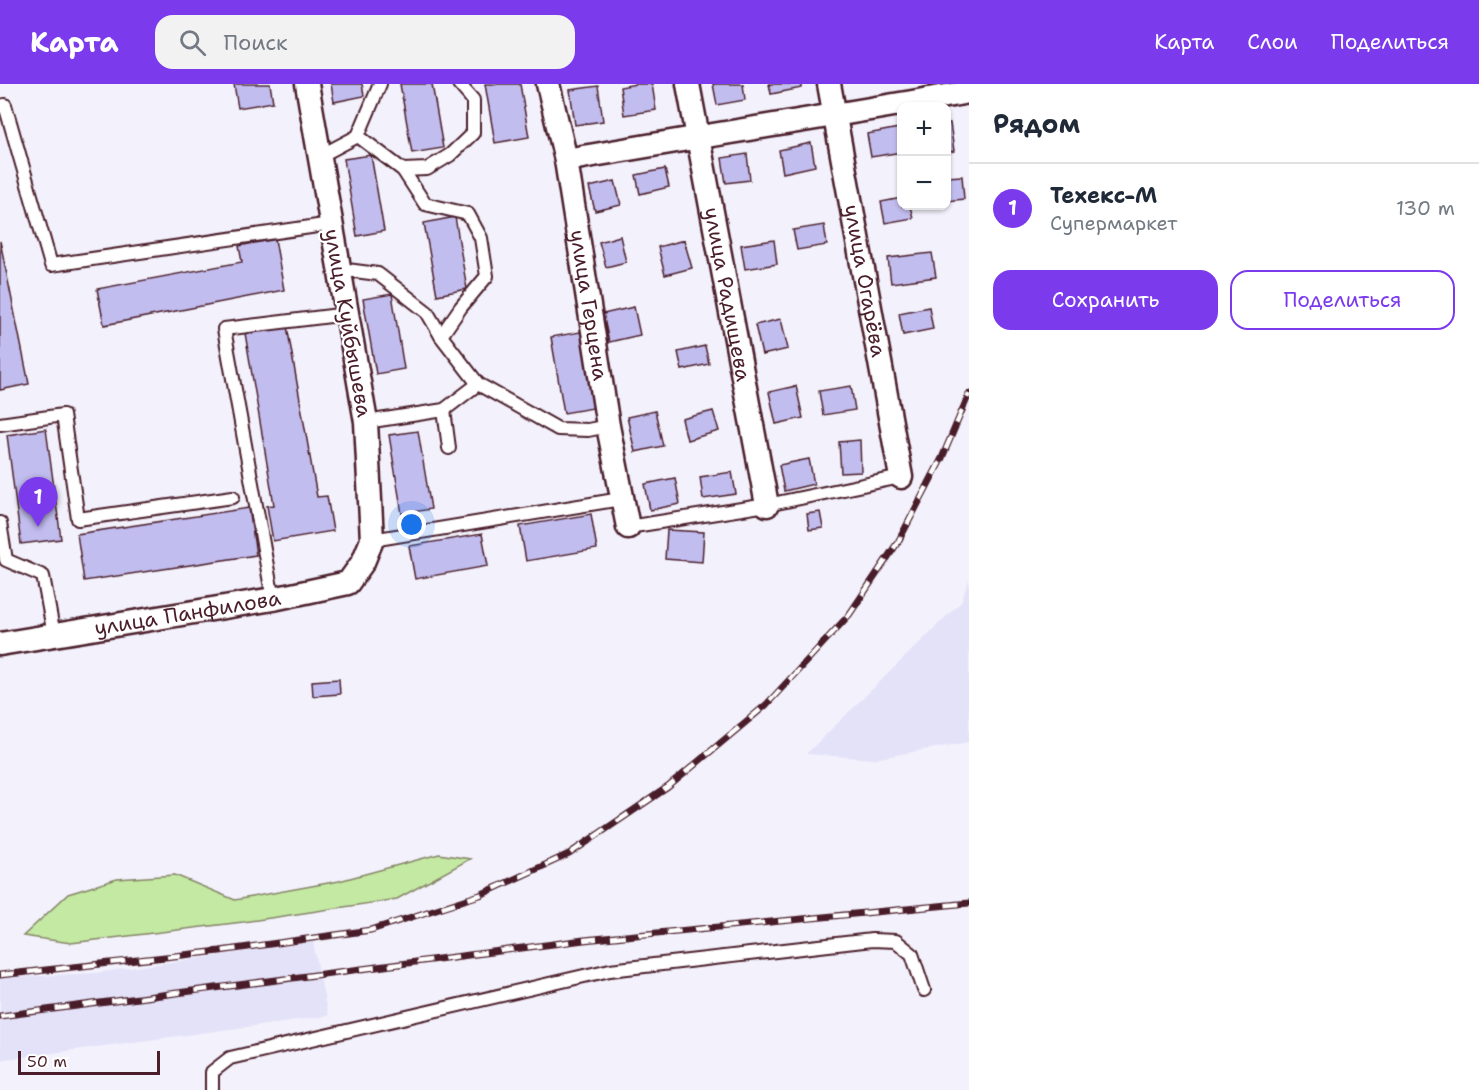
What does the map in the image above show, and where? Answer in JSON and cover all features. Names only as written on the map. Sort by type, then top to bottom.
[{"type":"street","name":"улица Куйбышева","points":[[307,84],[366,422],[372,540],[363,562]]},
{"type":"street","name":"улица Герцена","points":[[548,84],[566,160],[608,426],[628,527]]},
{"type":"street","name":"улица Радищева","points":[[688,84],[767,505]]},
{"type":"street","name":"улица Огарёва","points":[[829,84],[901,477]]},
{"type":"street","points":[[566,160],[697,136],[835,116],[969,92]]},
{"type":"street","name":"улица Панфилова","points":[[0,644],[273,599],[348,583],[363,562]]},
{"type":"lane","points":[[320,156],[358,136],[380,84]]},
{"type":"lane","points":[[403,170],[428,169],[450,155],[473,133],[473,100],[459,84]]},
{"type":"lane","points":[[0,106],[5,105],[51,265],[331,224]]},
{"type":"lane","points":[[358,136],[403,170],[425,204],[468,214],[481,238],[487,276],[441,336]]},
{"type":"lane","points":[[339,268],[378,274],[427,312],[441,336],[478,384],[558,429],[588,430],[608,426]]},
{"type":"lane","points":[[273,599],[224,329],[347,314]]},
{"type":"lane","points":[[366,422],[444,410],[478,384]]},
{"type":"lane","points":[[444,410],[449,448]]},
{"type":"lane","points":[[0,424],[63,415],[78,519],[233,497]]},
{"type":"lane","points":[[628,527],[767,505],[901,477]]},
{"type":"lane","points":[[372,540],[621,499]]},
{"type":"lane","points":[[0,523],[6,560],[43,576],[54,635]]},
{"type":"lane","points":[[212,1090],[212,1072],[230,1058],[610,970],[872,940],[896,941],[912,954],[924,990]]},
{"type":"shaded area","points":[[969,579],[969,742],[874,759],[806,754],[961,602]]},
{"type":"shaded area","points":[[313,942],[328,1016],[0,1060],[0,978],[94,973]]},
{"type":"green space","points":[[439,854],[470,859],[397,899],[243,922],[71,943],[23,936],[68,894],[117,879],[175,875],[235,900],[339,881]]},
{"type":"building","points":[[234,84],[270,84],[273,102],[238,108]]},
{"type":"building","points":[[331,84],[362,84],[364,96],[334,102]]},
{"type":"building","points":[[400,84],[432,84],[443,148],[412,153]]},
{"type":"building","points":[[485,84],[520,84],[529,137],[495,143]]},
{"type":"building","points":[[652,84],[656,110],[624,115],[620,87]]},
{"type":"building","points":[[713,84],[743,84],[745,100],[717,105]]},
{"type":"building","points":[[769,84],[802,84],[802,88],[771,94]]},
{"type":"building","points":[[598,86],[603,121],[575,125],[570,90]]},
{"type":"building","points":[[897,128],[897,153],[871,157],[867,134]]},
{"type":"building","points":[[951,130],[954,151],[951,152]]},
{"type":"building","points":[[811,143],[815,166],[783,173],[779,150]]},
{"type":"building","points":[[747,154],[750,180],[726,183],[722,158]]},
{"type":"building","points":[[371,155],[384,231],[357,236],[344,159]]},
{"type":"building","points":[[665,169],[669,187],[640,194],[636,175]]},
{"type":"building","points":[[962,176],[964,199],[951,200],[951,177]]},
{"type":"building","points":[[615,181],[621,205],[595,211],[589,187]]},
{"type":"building","points":[[897,199],[897,210],[911,210],[913,218],[885,223],[881,202]]},
{"type":"building","points":[[455,217],[467,289],[437,295],[424,223]]},
{"type":"building","points":[[824,225],[827,245],[797,250],[793,230]]},
{"type":"building","points":[[620,236],[626,262],[606,267],[599,242]]},
{"type":"building","points":[[275,239],[284,290],[104,325],[97,289],[242,262],[239,246]]},
{"type":"building","points":[[684,240],[692,268],[665,275],[658,247]]},
{"type":"building","points":[[774,240],[777,264],[745,269],[741,245]]},
{"type":"building","points":[[0,241],[29,384],[0,390]]},
{"type":"building","points":[[932,253],[936,277],[891,283],[888,258]]},
{"type":"building","points":[[392,294],[404,369],[376,374],[363,299]]},
{"type":"building","points":[[634,307],[640,335],[609,342],[603,314]]},
{"type":"building","points":[[929,307],[933,329],[903,335],[899,313]]},
{"type":"building","points":[[781,319],[788,349],[762,355],[755,325]]},
{"type":"building","points":[[287,326],[317,497],[327,496],[333,531],[273,541],[267,506],[274,505],[245,333]]},
{"type":"building","points":[[586,331],[599,407],[564,413],[551,337]]},
{"type":"building","points":[[705,346],[709,364],[682,370],[678,352]]},
{"type":"building","points":[[796,386],[803,418],[776,424],[769,392]]},
{"type":"building","points":[[851,386],[855,410],[823,415],[819,391]]},
{"type":"building","points":[[655,411],[663,446],[635,452],[627,417]]},
{"type":"building","points":[[713,411],[719,431],[687,440],[682,419]]},
{"type":"building","points":[[46,429],[61,539],[21,544],[7,435]]},
{"type":"building","points":[[418,431],[431,509],[402,514],[389,435]]},
{"type":"building","points":[[860,440],[861,472],[841,473],[839,442]]},
{"type":"building","points":[[809,459],[814,484],[784,491],[779,465]]},
{"type":"building","points":[[732,472],[736,494],[703,499],[700,477]]},
{"type":"building","points":[[675,478],[680,504],[650,510],[645,484]]},
{"type":"building","points":[[249,508],[256,555],[84,581],[77,534]]},
{"type":"building","points":[[820,512],[823,528],[809,530],[807,514]]},
{"type":"building","points":[[591,514],[597,549],[526,561],[520,526]]},
{"type":"building","points":[[667,530],[704,532],[702,562],[665,559]]},
{"type":"building","points":[[482,534],[488,566],[415,579],[409,546]]},
{"type":"building","points":[[339,679],[340,694],[313,696],[312,681]]},
{"type":"railway","points":[[0,975],[220,951],[371,930],[480,895],[569,854],[668,787],[766,705],[849,615],[898,542],[942,458],[969,394]]},
{"type":"railway","points":[[0,1016],[584,940],[969,903]]},
{"type":"place","name":"Техекс-М","points":[[38,527]]}]
